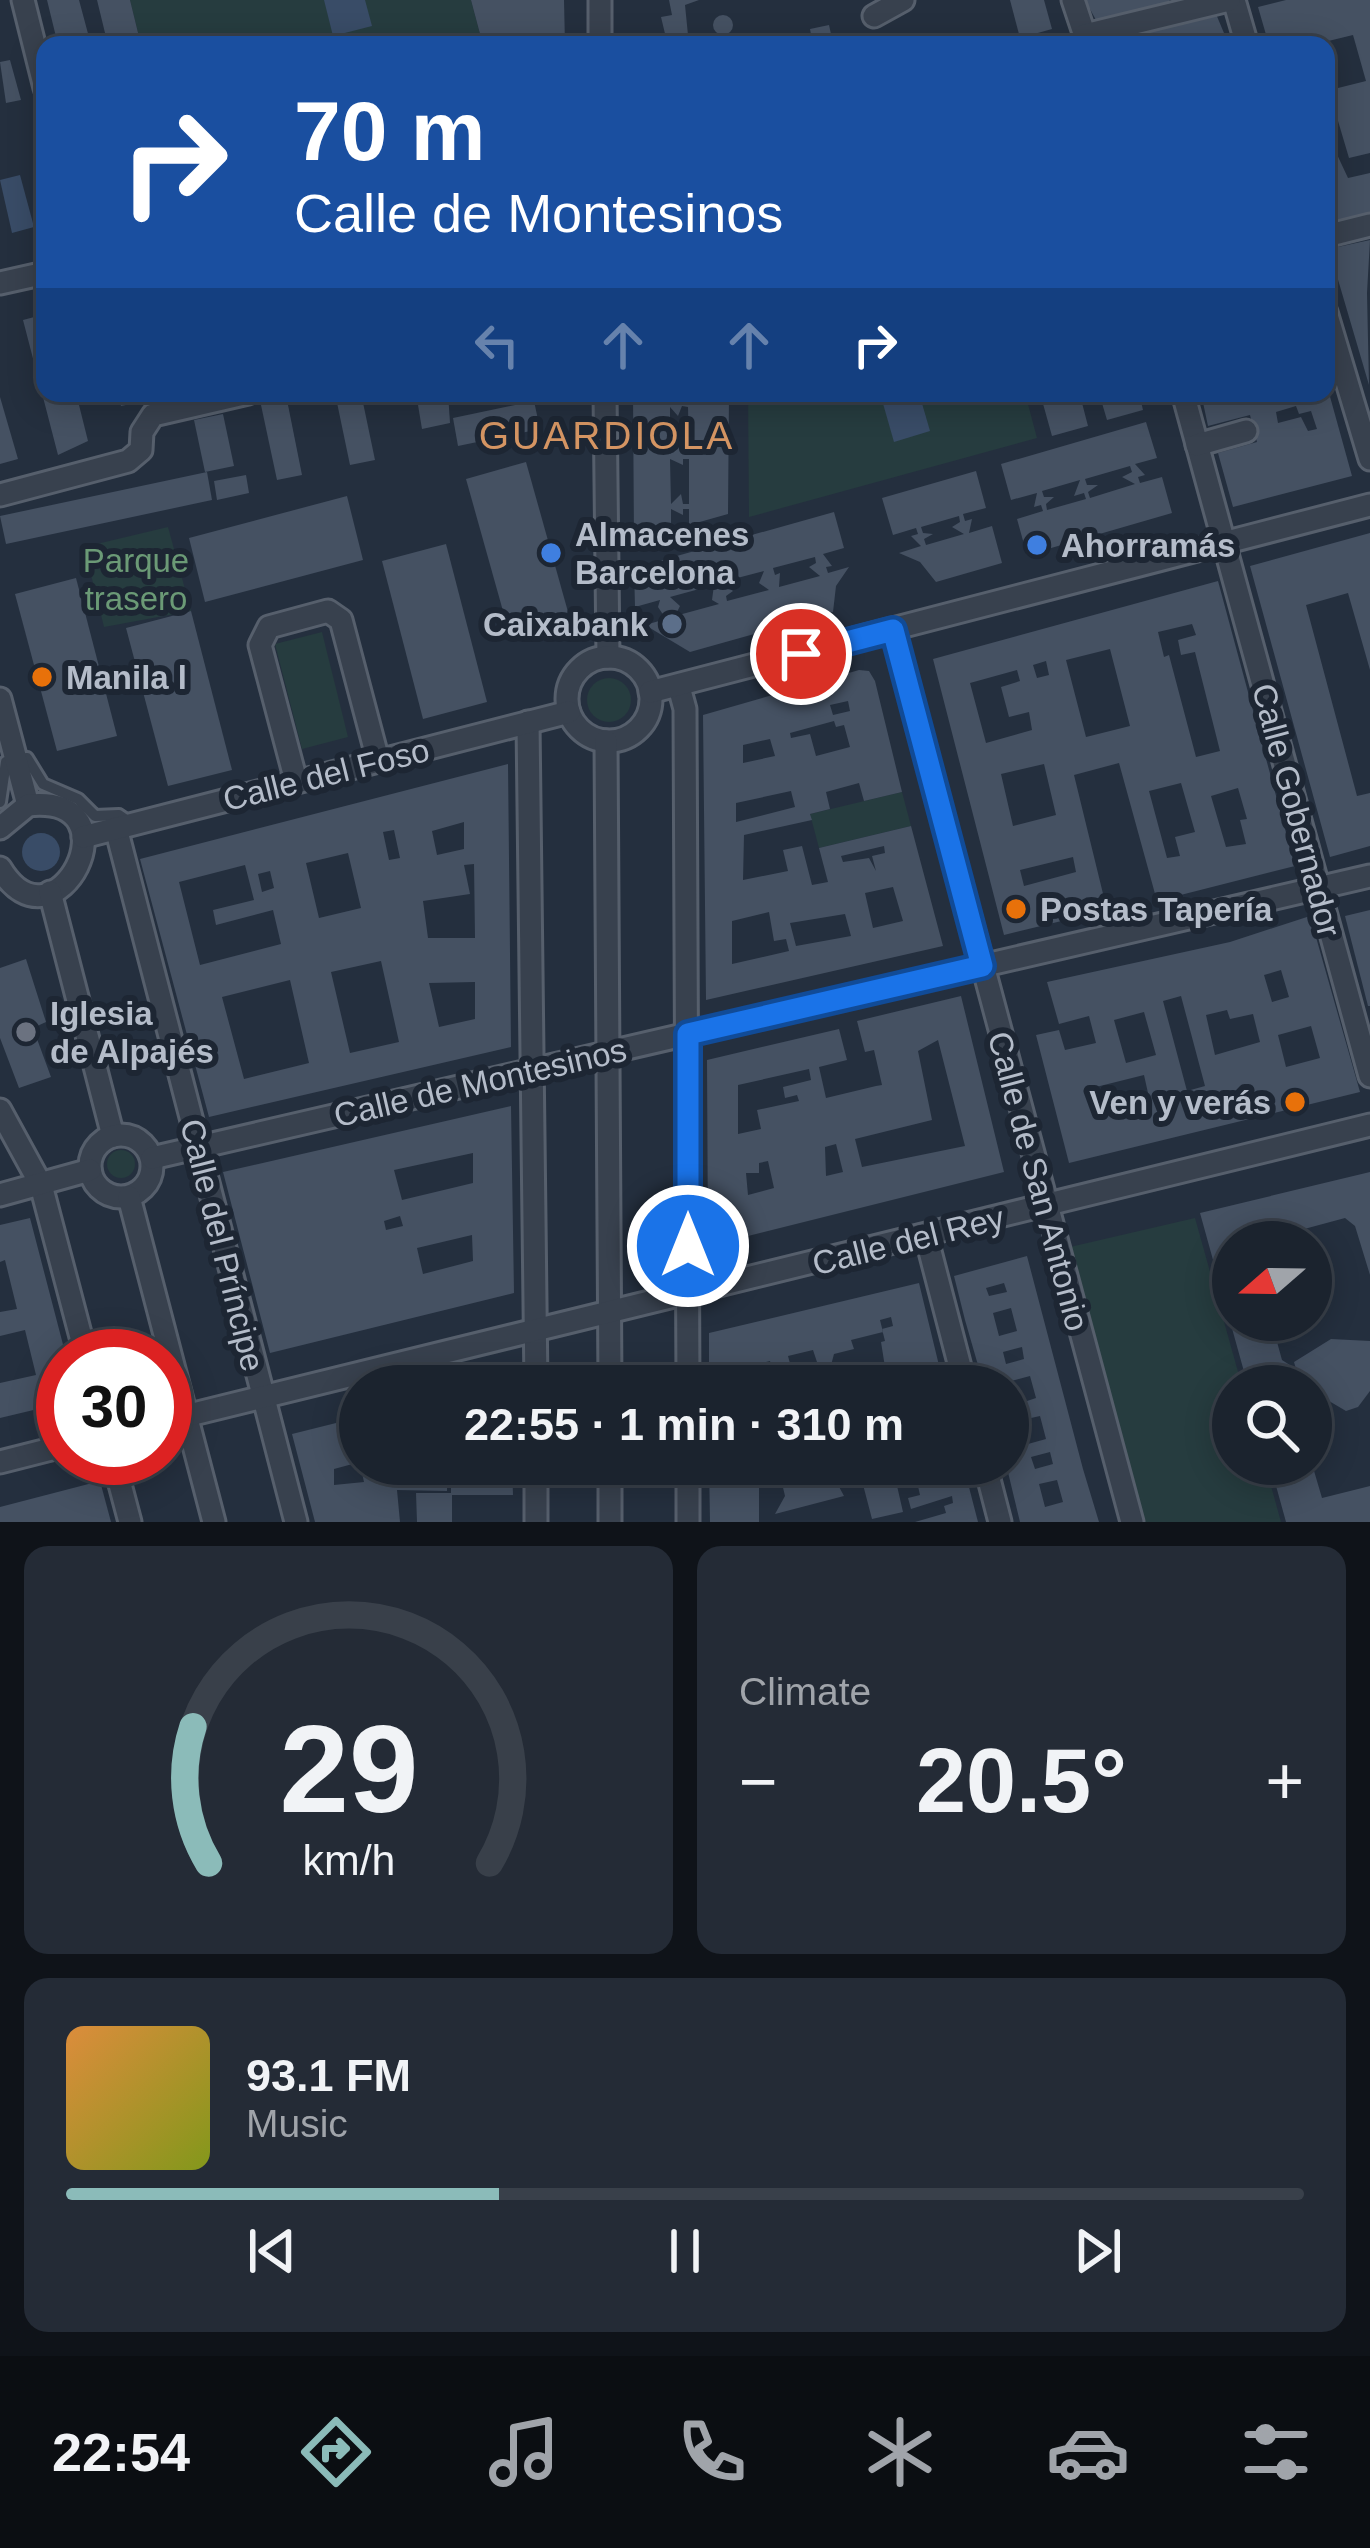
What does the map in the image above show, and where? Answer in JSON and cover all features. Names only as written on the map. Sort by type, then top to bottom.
[{"type":"street","points":[[22,0],[36,54]]},
{"type":"street","points":[[600,0],[600,36]]},
{"type":"street","points":[[874,16],[903,0]]},
{"type":"street","points":[[1072,0],[1085,36]]},
{"type":"street","points":[[1100,36],[1231,0],[1244,36]]},
{"type":"street","points":[[1335,234],[1370,226]]},
{"type":"street","points":[[0,283],[36,275]]},
{"type":"street","points":[[1335,342],[1370,459]]},
{"type":"street","points":[[0,495],[128,461],[141,450],[142,432],[153,415],[209,402]]},
{"type":"street","points":[[605,402],[608,657]]},
{"type":"street","name":"Calle Gobernador","points":[[1185,402],[1370,1076]]},
{"type":"street","points":[[1197,445],[1246,431]]},
{"type":"street","points":[[650,692],[1370,505]]},
{"type":"street","points":[[296,782],[260,645],[268,627],[328,611],[341,620],[378,760]]},
{"type":"street","name":"Calle de San Antonio","points":[[893,630],[1132,1522]]},
{"type":"street","points":[[608,657],[631,663],[650,692],[650,708],[637,731],[605,741],[581,731],[568,712],[575,674],[608,657]]},
{"type":"street","points":[[679,687],[685,709],[688,1365]]},
{"type":"street","points":[[0,699],[28,805]]},
{"type":"street","name":"Calle del Foso","points":[[83,837],[568,712]]},
{"type":"street","points":[[528,722],[536,1365]]},
{"type":"street","points":[[605,741],[610,1365]]},
{"type":"street","points":[[0,828],[28,805],[57,807],[70,814],[83,837],[81,867],[50,892],[24,891],[0,868]]},
{"type":"street","name":"Calle del Príncipe","points":[[124,826],[198,1147],[296,1522]]},
{"type":"street","name":"Calle de Montesinos","points":[[152,1158],[1370,876]]},
{"type":"street","points":[[50,892],[113,1136]]},
{"type":"street","points":[[0,1110],[41,1185],[79,1329]]},
{"type":"street","name":"Calle del Rey","points":[[192,1415],[1370,1126]]},
{"type":"street","points":[[113,1136],[133,1136],[152,1158],[145,1187],[128,1197],[99,1189],[89,1170],[93,1152],[113,1136]]},
{"type":"street","points":[[0,1195],[89,1170]]},
{"type":"street","points":[[128,1197],[157,1329]]},
{"type":"street","points":[[926,1236],[960,1365]]},
{"type":"street","points":[[0,1462],[36,1453]]},
{"type":"street","points":[[192,1462],[214,1522]]},
{"type":"street","points":[[120,1485],[130,1522]]},
{"type":"street","points":[[536,1485],[536,1522]]},
{"type":"street","points":[[610,1485],[610,1522]]},
{"type":"street","points":[[688,1485],[688,1522]]},
{"type":"street","points":[[990,1485],[1000,1522]]},
{"type":"lane","points":[[0,802],[2,770],[15,756],[27,758],[43,784],[78,799],[95,816],[119,814],[124,826]]},
{"type":"green space","points":[[130,0],[471,0],[481,36],[139,36]]},
{"type":"green space","points":[[748,402],[1027,402],[1037,438],[749,517]]},
{"type":"green space","name":"Parque trasero","points":[[168,527],[191,611],[104,627],[84,547]]},
{"type":"green space","points":[[322,632],[348,737],[302,749],[275,644]]},
{"type":"green space","points":[[609,678],[625,684],[631,700],[625,716],[609,722],[593,716],[587,700],[593,684]]},
{"type":"green space","points":[[902,792],[911,826],[819,848],[810,814]]},
{"type":"green space","points":[[121,1150],[131,1154],[135,1164],[131,1174],[121,1178],[111,1174],[107,1164],[111,1154]]},
{"type":"green space","points":[[1195,1218],[1212,1279],[1212,1341],[1229,1341],[1236,1365],[1212,1365],[1212,1485],[1271,1485],[1281,1522],[1145,1522],[1070,1247]]},
{"type":"water","points":[[324,0],[365,0],[372,26],[333,36]]},
{"type":"water","points":[[20,175],[34,227],[12,233],[0,180]]},
{"type":"water","points":[[883,402],[922,402],[930,431],[894,442]]},
{"type":"water","points":[[41,833],[54,839],[60,852],[54,865],[41,871],[28,865],[22,852],[28,839]]},
{"type":"building","points":[[47,0],[79,0],[89,36],[56,36]]},
{"type":"building","points":[[97,0],[130,0],[139,36],[106,36]]},
{"type":"building","points":[[471,0],[564,0],[565,36],[481,36]]},
{"type":"building","points":[[669,0],[699,0],[685,5],[688,36],[666,36],[661,17],[672,15]]},
{"type":"building","points":[[1010,0],[1044,0],[1052,29],[1019,36]]},
{"type":"building","points":[[1085,0],[1169,0],[1170,1],[1096,20]]},
{"type":"building","points":[[1286,0],[1370,0],[1370,153],[1349,158],[1335,111],[1335,89],[1366,81],[1353,35],[1335,39],[1266,36],[1258,7]]},
{"type":"building","points":[[1216,14],[1225,36],[1127,36]]},
{"type":"building","points":[[723,15],[733,25],[723,35],[713,25]]},
{"type":"building","points":[[829,25],[831,36],[811,36],[810,29]]},
{"type":"building","points":[[10,60],[21,100],[6,103],[0,62]]},
{"type":"building","points":[[1335,150],[1348,178],[1370,173],[1370,212],[1335,223]]},
{"type":"building","points":[[1370,240],[1369,385],[1335,269],[1335,248]]},
{"type":"building","points":[[36,317],[36,370],[23,320]]},
{"type":"building","points":[[0,397],[18,459],[0,464]]},
{"type":"building","points":[[44,402],[78,402],[88,441],[58,455]]},
{"type":"building","points":[[287,402],[302,475],[277,480],[261,405]]},
{"type":"building","points":[[337,402],[363,402],[375,460],[350,465]]},
{"type":"building","points":[[418,402],[449,402],[450,423],[422,429]]},
{"type":"building","points":[[534,402],[540,429],[458,446],[453,418]]},
{"type":"building","points":[[633,402],[729,402],[728,514],[689,525],[689,509],[683,509],[683,515],[671,509],[671,531],[634,541]],"holes":[[[682,406],[688,407],[689,454],[682,454],[680,444],[670,454],[670,407],[678,416]],[[670,459],[683,465],[683,459],[689,459],[689,504],[683,504],[681,494],[671,504]]]},
{"type":"building","points":[[1043,402],[1082,402],[1088,426],[1052,436]]},
{"type":"building","points":[[1102,402],[1141,402],[1143,410],[1107,420]]},
{"type":"building","points":[[1203,402],[1331,402],[1352,476],[1233,507],[1218,453],[1257,442],[1250,415],[1208,426]],"holes":[[[1296,406],[1299,414],[1311,411],[1317,429],[1308,431],[1301,417],[1278,423],[1276,412]]]},
{"type":"building","points":[[223,414],[234,466],[205,472],[194,420]]},
{"type":"building","points":[[1146,422],[1157,458],[1135,464],[1145,475],[1138,477],[1140,483],[1162,477],[1172,513],[1027,555],[1017,519],[1043,511],[1041,505],[1034,507],[1037,493],[1011,500],[1001,464]],"holes":[[[1130,466],[1132,472],[1122,477],[1135,484],[1090,498],[1088,492],[1098,485],[1087,485],[1085,479]],[[1080,480],[1074,496],[1084,493],[1086,499],[1047,510],[1046,504],[1054,497],[1044,497],[1042,491]]]},
{"type":"building","points":[[526,462],[570,619],[510,636],[466,479]]},
{"type":"building","points":[[976,471],[986,508],[963,514],[965,521],[972,519],[969,533],[992,526],[1002,563],[936,582],[920,562],[899,553],[921,546],[911,536],[918,534],[916,528],[893,535],[882,498]],"holes":[[[959,516],[960,522],[952,527],[964,534],[926,545],[924,539],[933,534],[923,533],[921,527]]]},
{"type":"building","points":[[207,472],[212,500],[6,544],[0,516]]},
{"type":"building","points":[[246,475],[249,493],[217,500],[214,481]]},
{"type":"building","points":[[347,496],[363,560],[205,602],[189,538]]},
{"type":"building","points":[[834,512],[844,548],[823,554],[832,566],[826,567],[828,573],[849,567],[836,586],[833,612],[690,652],[645,625],[666,619],[658,607],[660,600],[635,607],[634,568]],"holes":[[[815,557],[816,563],[809,567],[820,576],[779,587],[780,573],[775,575],[773,568]],[[764,571],[759,583],[769,590],[727,601],[733,591],[722,582]],[[714,585],[712,600],[719,604],[675,616],[680,606],[670,597]]]},
{"type":"building","points":[[1370,533],[1370,670],[1348,593],[1306,605],[1357,796],[1370,793],[1370,846],[1330,857],[1250,566]]},
{"type":"building","points":[[446,544],[487,702],[423,719],[382,561]]},
{"type":"building","points":[[76,578],[117,736],[57,751],[15,594]]},
{"type":"building","points":[[1218,581],[1295,866],[1157,901],[1119,763],[1074,775],[1107,910],[1004,935],[933,659]],"holes":[[[1192,624],[1196,635],[1178,640],[1181,655],[1195,652],[1220,751],[1196,757],[1169,655],[1164,657],[1158,632]],[[1110,649],[1130,726],[1086,737],[1066,660]],[[1046,661],[1049,675],[1037,678],[1033,665]],[[1017,670],[1020,681],[1001,687],[1009,717],[1029,712],[1032,730],[986,743],[970,683]],[[1044,764],[1056,815],[1013,826],[1001,774]],[[1181,783],[1195,832],[1175,837],[1180,856],[1167,858],[1149,791]],[[1238,788],[1247,819],[1240,820],[1246,844],[1226,847],[1211,796]],[[1073,857],[1076,872],[1024,886],[1020,870]]]},
{"type":"building","points":[[191,611],[232,770],[168,786],[126,628]]},
{"type":"building","points":[[869,671],[902,792],[864,801],[859,783],[826,792],[830,809],[810,814],[812,820],[744,835],[743,880],[788,871],[783,850],[802,846],[812,885],[828,882],[819,848],[911,826],[943,946],[706,1000],[703,715]],"holes":[[[848,701],[850,711],[833,715],[830,705]],[[834,721],[836,727],[844,725],[850,747],[816,756],[810,734],[791,738],[790,733]],[[770,739],[775,756],[743,763],[743,745]],[[791,791],[795,807],[736,822],[736,803]],[[884,846],[885,853],[872,856],[876,871],[869,858],[843,862],[841,856]],[[893,887],[903,921],[873,928],[865,893]],[[769,912],[774,941],[786,939],[789,951],[732,964],[732,921]],[[845,914],[851,936],[796,946],[790,923]]]},
{"type":"building","points":[[508,764],[511,1047],[209,1117],[140,859]],"holes":[[[464,822],[464,849],[437,855],[432,831]],[[394,830],[400,858],[389,860],[383,832]],[[348,853],[361,908],[319,918],[306,863]],[[474,864],[475,938],[428,938],[423,901],[470,894],[464,865]],[[245,865],[254,900],[213,910],[216,925],[273,910],[281,944],[200,965],[179,882]],[[270,871],[274,888],[262,892],[258,874]],[[381,961],[399,1042],[350,1053],[331,972]],[[290,980],[309,1063],[244,1079],[222,997]],[[475,982],[475,1019],[439,1027],[429,983]]]},
{"type":"building","points":[[1370,910],[1370,1006],[1368,1006],[1345,916]]},
{"type":"building","points":[[1310,916],[1360,1092],[1069,1163],[1036,1035],[1059,1030],[1065,1050],[1096,1043],[1089,1016],[1059,1024],[1047,982],[1230,942]],"holes":[[[1281,970],[1289,997],[1272,1002],[1264,975]],[[1181,996],[1205,1086],[1187,1091],[1163,1001]],[[1227,1010],[1230,1019],[1253,1014],[1260,1042],[1215,1055],[1206,1015]],[[1144,1012],[1156,1055],[1126,1063],[1114,1020]],[[1311,1026],[1320,1058],[1286,1067],[1278,1035]],[[1144,1075],[1150,1102],[1095,1116],[1088,1089]]]},
{"type":"building","name":"Iglesia de Alpajés","points":[[26,959],[46,1022],[33,1028],[51,1077],[19,1088],[0,1038],[0,968]]},
{"type":"building","points":[[961,996],[1004,1172],[708,1246],[707,1060],[839,1029],[847,1060],[819,1067],[826,1098],[882,1085],[874,1050],[865,1052],[857,1021]],"holes":[[[938,1040],[965,1146],[862,1167],[855,1139],[932,1120],[918,1051]],[[809,1069],[811,1080],[783,1087],[785,1098],[797,1095],[799,1101],[757,1110],[761,1129],[738,1134],[738,1085]],[[836,1144],[843,1172],[826,1176],[825,1147]],[[768,1161],[774,1188],[748,1195],[746,1173],[759,1173],[759,1163]]]},
{"type":"building","points":[[511,1106],[514,1293],[270,1353],[223,1172]],"holes":[[[473,1153],[473,1183],[402,1200],[394,1170]],[[400,1216],[403,1226],[386,1230],[384,1221]],[[472,1235],[473,1261],[423,1274],[417,1248]]]},
{"type":"building","points":[[1370,1172],[1370,1275],[1355,1226],[1345,1218],[1212,1221],[1212,1256],[1200,1213]]},
{"type":"building","points":[[30,1218],[59,1329],[36,1329],[36,1375],[25,1330],[0,1336],[0,1312],[17,1309],[5,1260],[0,1262],[0,1225]]},
{"type":"building","points":[[1027,1256],[1099,1522],[1020,1522],[1011,1485],[1029,1485],[1029,1444],[1046,1439],[1040,1416],[1029,1418],[1029,1400],[1036,1398],[1029,1365],[978,1365],[954,1276]],"holes":[[[1004,1283],[1007,1292],[989,1296],[986,1288]],[[1011,1308],[1017,1331],[999,1336],[993,1313]],[[1022,1347],[1024,1359],[1006,1364],[1003,1352]],[[1050,1452],[1053,1464],[1035,1469],[1031,1457]],[[1057,1480],[1063,1502],[1045,1507],[1039,1484]]]},
{"type":"building","points":[[919,1283],[939,1365],[885,1365],[881,1342],[885,1341],[883,1332],[851,1340],[854,1349],[834,1354],[831,1365],[818,1365],[813,1350],[788,1356],[790,1365],[771,1365],[770,1361],[709,1365],[709,1333]],"holes":[[[891,1317],[893,1326],[882,1329],[880,1320]]]},
{"type":"building","points":[[1332,1339],[1370,1341],[1370,1391],[1358,1407],[1346,1411],[1332,1403],[1332,1365],[1294,1362]]},
{"type":"building","points":[[1236,1341],[1277,1341],[1282,1360],[1290,1365],[1242,1365]]},
{"type":"building","points":[[36,1375],[36,1409],[0,1418],[0,1383]]},
{"type":"building","points":[[339,1422],[339,1468],[334,1469],[334,1485],[447,1485],[447,1491],[397,1490],[400,1522],[315,1522],[292,1434]]},
{"type":"building","points":[[101,1485],[111,1522],[0,1522],[0,1507]]},
{"type":"building","points":[[451,1485],[513,1485],[513,1495],[452,1495],[452,1522],[417,1522],[416,1493],[451,1493]]},
{"type":"building","points":[[709,1485],[759,1485],[759,1522],[710,1522]]},
{"type":"building","points":[[782,1485],[838,1485],[844,1496],[775,1514],[785,1496]]},
{"type":"building","points":[[863,1485],[897,1485],[903,1512],[872,1519]]},
{"type":"building","points":[[918,1485],[968,1485],[978,1522],[915,1522],[946,1513],[944,1506],[953,1503],[952,1496],[911,1509],[908,1498],[920,1495]]},
{"type":"building","points":[[1276,1485],[1318,1485],[1322,1498],[1370,1486],[1370,1522],[1286,1522]]},
{"type":"place","name":"Ahorramás","points":[[1037,545]]},
{"type":"place","name":"Almacenes Barcelona","points":[[551,553]]},
{"type":"place","name":"Caixabank","points":[[672,624]]},
{"type":"place","name":"Manila l","points":[[42,677]]},
{"type":"place","name":"Postas Tapería","points":[[1016,909]]},
{"type":"place","name":"Iglesia de Alpajés","points":[[26,1032]]},
{"type":"place","name":"Ven y verás","points":[[1295,1102]]},
{"type":"district","name":"GUARDIOLA","points":[[607,435]]},
{"type":"route","points":[[688,1246],[688,1034],[982,966],[893,630],[801,654]]}]
